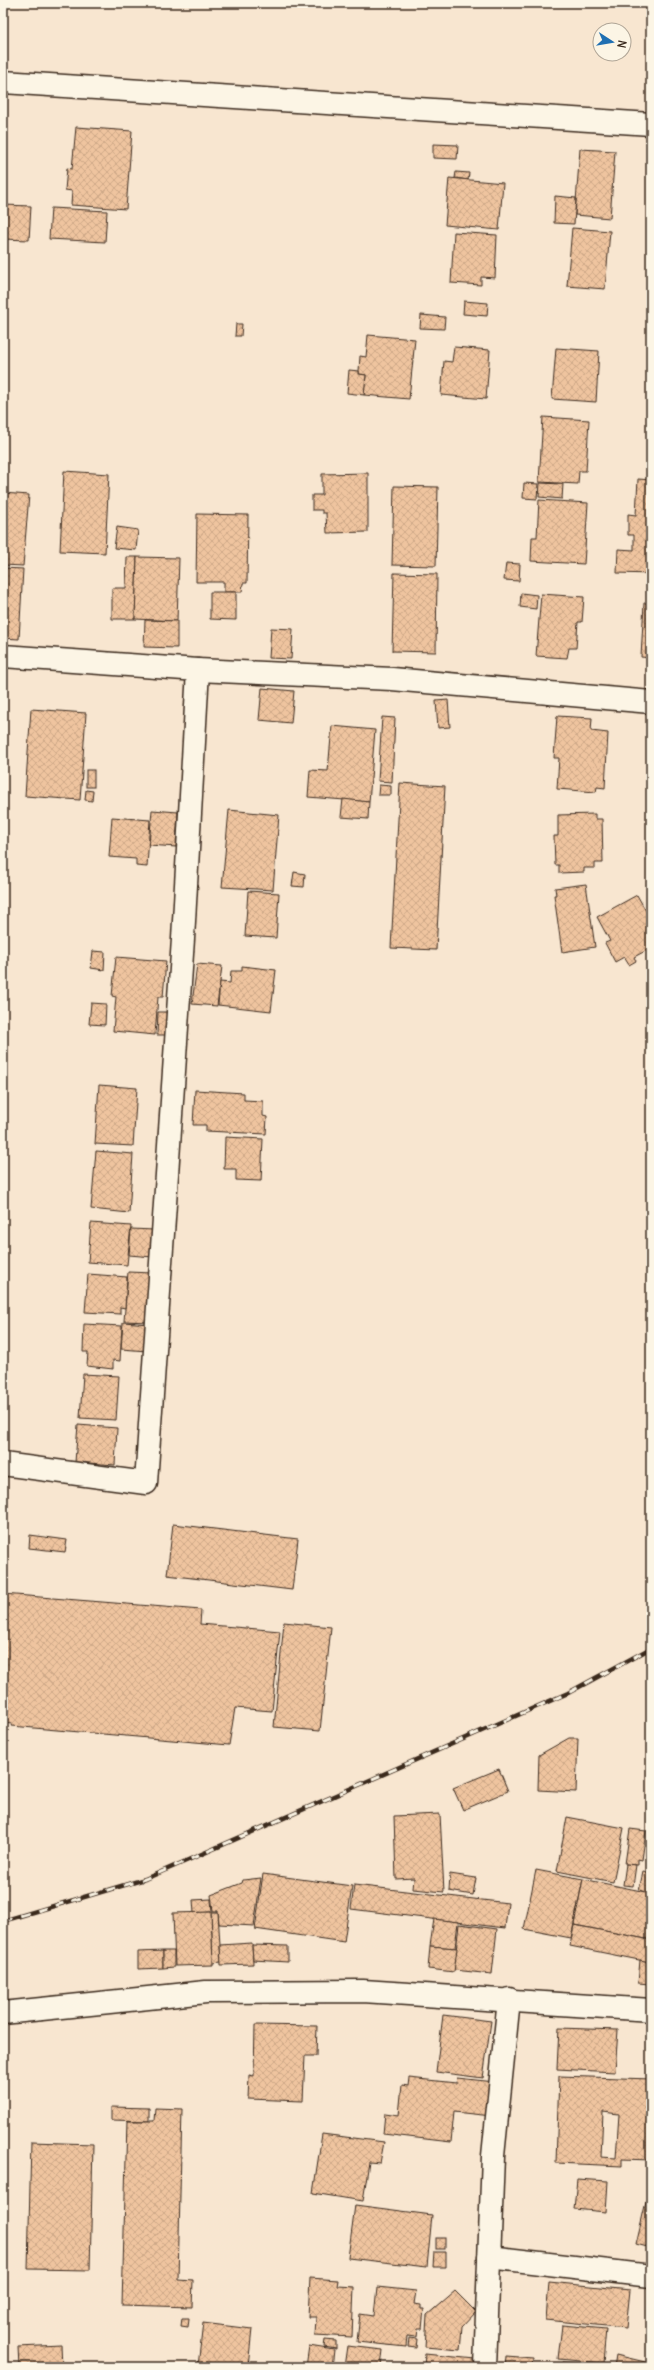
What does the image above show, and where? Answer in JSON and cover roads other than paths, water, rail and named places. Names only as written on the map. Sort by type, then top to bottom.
[{"type":"street","points":[[3,82],[651,124]]},
{"type":"street","points":[[3,656],[198,670],[392,679],[651,702]]},
{"type":"street","points":[[3,1464],[146,1483],[182,955],[198,670]]},
{"type":"street","points":[[3,2013],[206,1992],[363,1991],[509,1999],[651,2010]]},
{"type":"street","points":[[485,2367],[495,2129],[509,1999]]},
{"type":"street","points":[[489,2256],[651,2276]]},
{"type":"railway","points":[[3,1921],[145,1879],[568,1693],[651,1648]]}]
